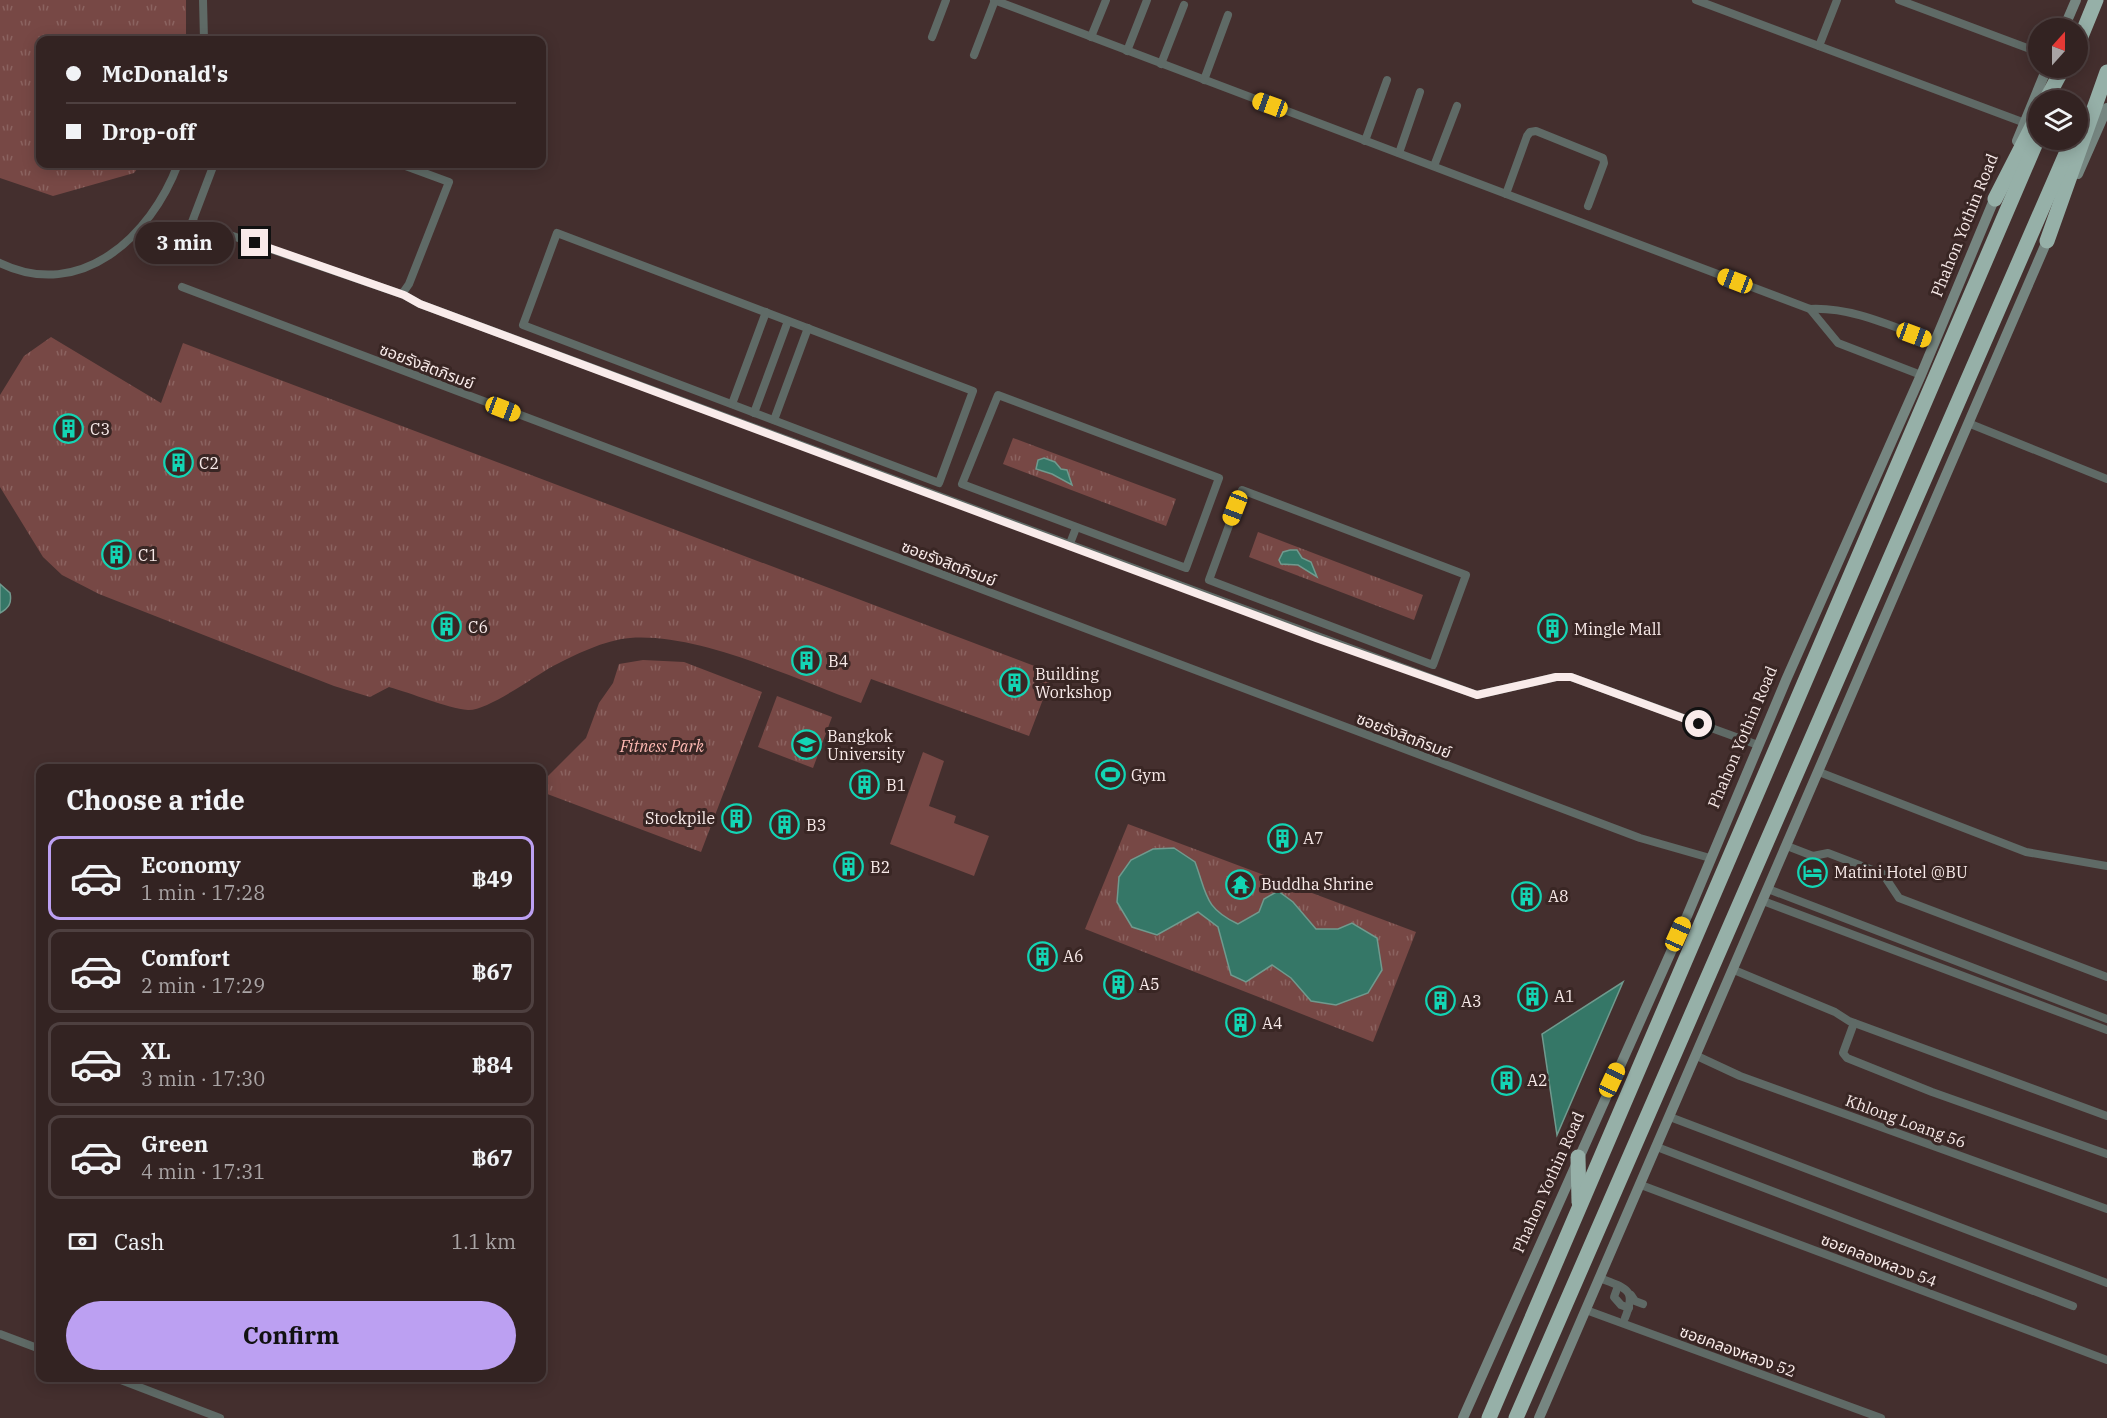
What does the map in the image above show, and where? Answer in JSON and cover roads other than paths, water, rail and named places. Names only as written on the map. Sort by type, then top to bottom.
[{"type":"highway","points":[[2088,18],[2096,0]]},
{"type":"highway","points":[[2088,105],[2107,62]]},
{"type":"highway","points":[[2047,241],[2107,72]]},
{"type":"highway","points":[[1995,199],[2028,135]]},
{"type":"highway","name":"Phahon Yothin Road","points":[[1489,1418],[2033,150]]},
{"type":"highway","points":[[1516,1418],[2068,150]]},
{"type":"highway","points":[[1578,1157],[1579,1208]]},
{"type":"main road","points":[[2068,18],[2076,0]]},
{"type":"main road","name":"Phahon Yothin Road","points":[[1463,1418],[1921,375],[2043,78]]},
{"type":"main road","points":[[1539,1418],[1968,423],[2107,108]]},
{"type":"street","points":[[203,0],[204,36]]},
{"type":"street","points":[[932,37],[946,0]]},
{"type":"street","points":[[974,55],[994,0],[1810,309],[1830,308],[1851,312],[1935,342]]},
{"type":"street","points":[[1091,37],[1106,0]]},
{"type":"street","points":[[1127,51],[1147,0]]},
{"type":"street","points":[[1696,0],[2025,123]]},
{"type":"street","points":[[1819,46],[1837,0]]},
{"type":"street","points":[[1899,0],[2028,48]]},
{"type":"street","points":[[1161,64],[1184,5]]},
{"type":"street","points":[[1204,80],[1228,15]]},
{"type":"street","points":[[1365,141],[1387,80]]},
{"type":"street","points":[[1399,153],[1420,92]]},
{"type":"street","points":[[1434,166],[1457,106]]},
{"type":"street","points":[[1506,194],[1527,136],[1530,132],[1536,131],[1603,158],[1604,163],[1588,206]]},
{"type":"street","points":[[0,263],[12,269],[41,275],[58,274],[98,263],[128,242],[148,220],[169,187],[176,168]]},
{"type":"street","points":[[212,168],[192,222],[402,294],[420,304],[795,444],[1314,637],[1477,695],[1556,677],[1571,677],[1758,745]]},
{"type":"street","points":[[402,294],[410,284],[449,182],[411,168]]},
{"type":"street","points":[[557,233],[766,312],[973,391],[939,483],[523,325],[557,233]]},
{"type":"street","name":"ซอยรังสิตภิรมย์","points":[[182,287],[1612,827],[1710,858]]},
{"type":"street","points":[[1810,309],[1838,343],[1921,375]]},
{"type":"street","points":[[732,404],[766,312]]},
{"type":"street","points":[[754,413],[788,321]]},
{"type":"street","points":[[774,420],[808,328]]},
{"type":"street","points":[[998,395],[1219,478],[1186,567],[1076,528],[962,484],[998,395]]},
{"type":"street","points":[[1968,423],[2107,479]]},
{"type":"street","points":[[795,444],[800,430]]},
{"type":"street","points":[[1242,490],[1466,575],[1433,665],[1320,622],[1209,580],[1242,490]]},
{"type":"street","points":[[1069,546],[1076,528]]},
{"type":"street","points":[[1314,637],[1320,622]]},
{"type":"street","points":[[1819,772],[2026,852],[2107,866]]},
{"type":"street","points":[[1787,846],[1813,856],[1828,853],[1883,874],[1899,898],[2107,977]]},
{"type":"street","points":[[1768,889],[2107,1019]]},
{"type":"street","points":[[1763,901],[2107,1030]]},
{"type":"street","points":[[1734,970],[1854,1023],[2107,1116]]},
{"type":"street","points":[[1854,1023],[1843,1053],[1846,1058],[1932,1092],[2107,1154]]},
{"type":"street","name":"Khlong Loang 56","points":[[1697,1056],[1740,1076],[2107,1209]]},
{"type":"street","points":[[1670,1117],[2107,1283]]},
{"type":"street","points":[[1657,1147],[2073,1306]]},
{"type":"street","name":"ซอยคลองหลวง 54","points":[[1641,1185],[2107,1360]]},
{"type":"street","points":[[1600,1278],[1618,1286],[1630,1294],[1635,1301],[1643,1304]]},
{"type":"street","points":[[1618,1286],[1614,1297],[1616,1301],[1629,1308]]},
{"type":"street","points":[[1625,1318],[1629,1308],[1630,1294]]},
{"type":"street","name":"ซอยคลองหลวง 52","points":[[1586,1310],[1881,1418]]},
{"type":"street","points":[[0,1334],[36,1348]]},
{"type":"street","points":[[126,1382],[220,1418]]},
{"type":"place","name":"C3","points":[[69,429]]},
{"type":"place","name":"C2","points":[[178,463]]},
{"type":"place","name":"C1","points":[[117,555]]},
{"type":"place","name":"C6","points":[[447,627]]},
{"type":"place","name":"Mingle Mall","points":[[1553,629]]},
{"type":"place","name":"B4","points":[[807,661]]},
{"type":"place","name":"Building Workshop","points":[[1014,683]]},
{"type":"place","name":"Bangkok University","points":[[806,745]]},
{"type":"place","name":"Gym","points":[[1110,775]]},
{"type":"place","name":"B1","points":[[865,785]]},
{"type":"place","name":"Stockpile","points":[[736,818]]},
{"type":"place","name":"B3","points":[[785,825]]},
{"type":"place","name":"A7","points":[[1282,838]]},
{"type":"place","name":"B2","points":[[849,867]]},
{"type":"place","name":"Matini Hotel @BU","points":[[1813,872]]},
{"type":"place","name":"Buddha Shrine","points":[[1240,884]]},
{"type":"place","name":"A8","points":[[1527,896]]},
{"type":"place","name":"A6","points":[[1042,956]]},
{"type":"place","name":"A5","points":[[1118,984]]},
{"type":"place","name":"A1","points":[[1533,996]]},
{"type":"place","name":"A3","points":[[1440,1001]]},
{"type":"place","name":"A4","points":[[1241,1023]]},
{"type":"place","name":"A2","points":[[1506,1080]]},
{"type":"park label","name":"Fitness Park","points":[[662,746]]}]
